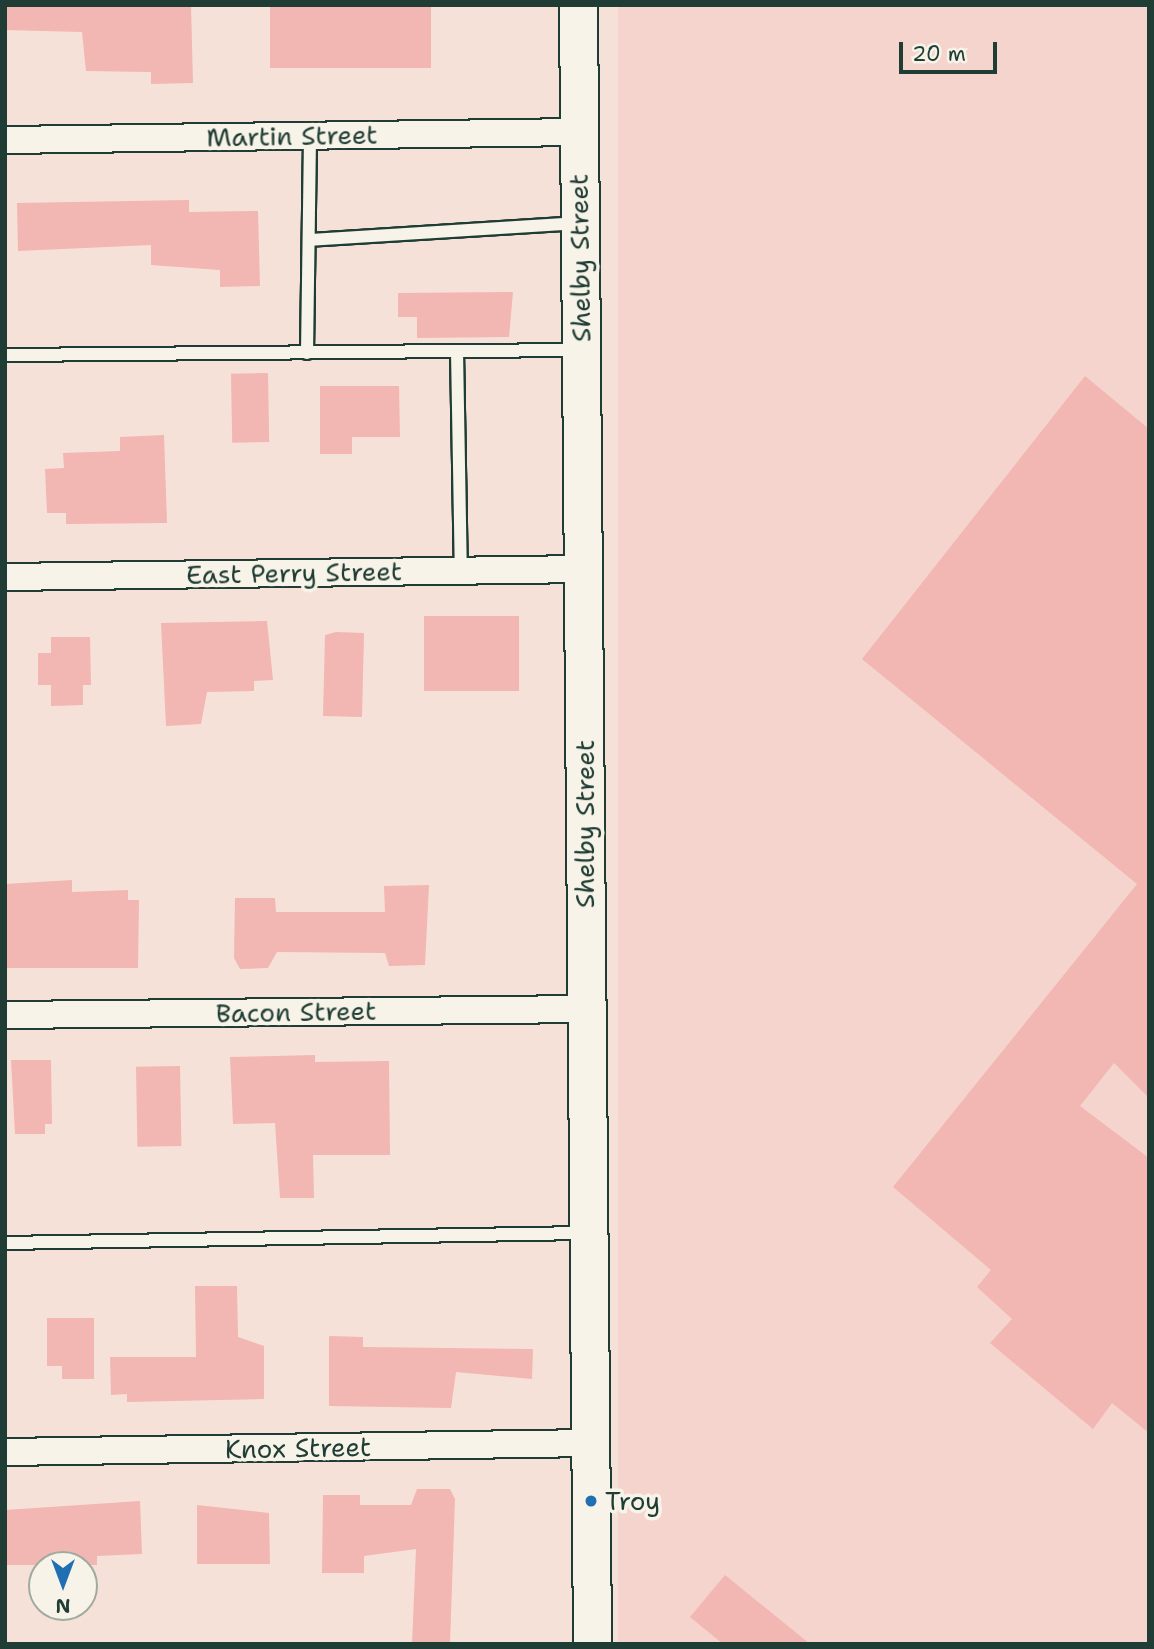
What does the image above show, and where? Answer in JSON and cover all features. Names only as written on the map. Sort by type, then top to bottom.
[{"type":"main road","name":"Shelby Street","points":[[578,5],[592,1644]]},
{"type":"street","name":"Martin Street","points":[[5,140],[579,132]]},
{"type":"street","name":"East Perry Street","points":[[5,577],[583,569]]},
{"type":"street","name":"Bacon Street","points":[[5,1015],[587,1009]]},
{"type":"street","name":"Knox Street","points":[[5,1452],[591,1443]]},
{"type":"lane","points":[[307,353],[310,135]]},
{"type":"lane","points":[[309,240],[578,223]]},
{"type":"lane","points":[[5,355],[581,350]]},
{"type":"lane","points":[[457,351],[461,570]]},
{"type":"lane","points":[[5,1242],[589,1233]]},
{"type":"shaded area","points":[[618,5],[1149,5],[1149,1644],[618,1644]]},
{"type":"building","points":[[5,5],[191,5],[193,83],[151,84],[151,72],[86,71],[82,32],[5,30]]},
{"type":"building","points":[[270,5],[431,5],[431,68],[270,68]]},
{"type":"building","points":[[189,200],[189,212],[258,211],[260,286],[220,287],[220,270],[151,265],[151,245],[18,251],[17,203]]},
{"type":"building","points":[[513,292],[509,337],[417,338],[417,317],[398,317],[398,293]]},
{"type":"building","points":[[268,373],[269,442],[232,443],[231,374]]},
{"type":"building","points":[[1085,376],[1149,429],[1149,1098],[1114,1063],[1080,1106],[1149,1158],[1149,1433],[1112,1403],[1093,1429],[990,1343],[1012,1319],[977,1287],[991,1270],[893,1187],[1137,884],[862,659]]},
{"type":"building","points":[[320,386],[399,386],[400,437],[352,437],[352,454],[320,454]]},
{"type":"building","points":[[164,435],[167,523],[66,524],[66,513],[47,513],[45,469],[64,468],[63,453],[120,451],[120,437]]},
{"type":"building","points":[[424,616],[519,616],[519,691],[424,691]]},
{"type":"building","points":[[267,621],[273,680],[254,681],[254,691],[207,692],[201,724],[166,726],[161,623]]},
{"type":"building","points":[[336,632],[364,633],[362,717],[323,716],[325,635]]},
{"type":"building","points":[[51,637],[90,637],[91,685],[83,685],[83,705],[51,706],[51,685],[38,685],[38,653],[51,653]]},
{"type":"building","points":[[72,880],[72,892],[128,890],[128,900],[139,900],[138,968],[5,968],[5,884]]},
{"type":"building","points":[[429,885],[425,965],[389,966],[385,953],[277,952],[268,968],[240,969],[234,958],[235,898],[275,898],[276,912],[385,912],[384,886]]},
{"type":"building","points":[[315,1055],[315,1062],[389,1061],[390,1155],[313,1155],[314,1198],[280,1198],[275,1123],[233,1124],[230,1057]]},
{"type":"building","points":[[11,1060],[51,1060],[52,1124],[45,1124],[45,1134],[15,1134]]},
{"type":"building","points":[[180,1066],[181,1146],[137,1147],[136,1067]]},
{"type":"building","points":[[195,1286],[237,1286],[238,1337],[264,1346],[264,1399],[127,1402],[127,1394],[111,1395],[110,1357],[196,1357]]},
{"type":"building","points":[[47,1318],[94,1318],[94,1379],[62,1379],[62,1366],[47,1366]]},
{"type":"building","points":[[329,1336],[363,1337],[363,1347],[533,1349],[532,1379],[456,1372],[451,1408],[329,1406]]},
{"type":"building","points":[[417,1489],[450,1489],[455,1499],[450,1644],[412,1644],[416,1549],[364,1556],[364,1573],[322,1573],[323,1495],[360,1495],[360,1505],[411,1505]]},
{"type":"building","points":[[140,1501],[142,1554],[98,1556],[98,1551],[28,1551],[28,1565],[5,1565],[5,1510]]},
{"type":"building","points":[[197,1505],[269,1513],[270,1564],[197,1564]]},
{"type":"building","points":[[725,1575],[810,1644],[723,1644],[690,1617]]},
{"type":"place","name":"Troy","points":[[591,1501]]}]
